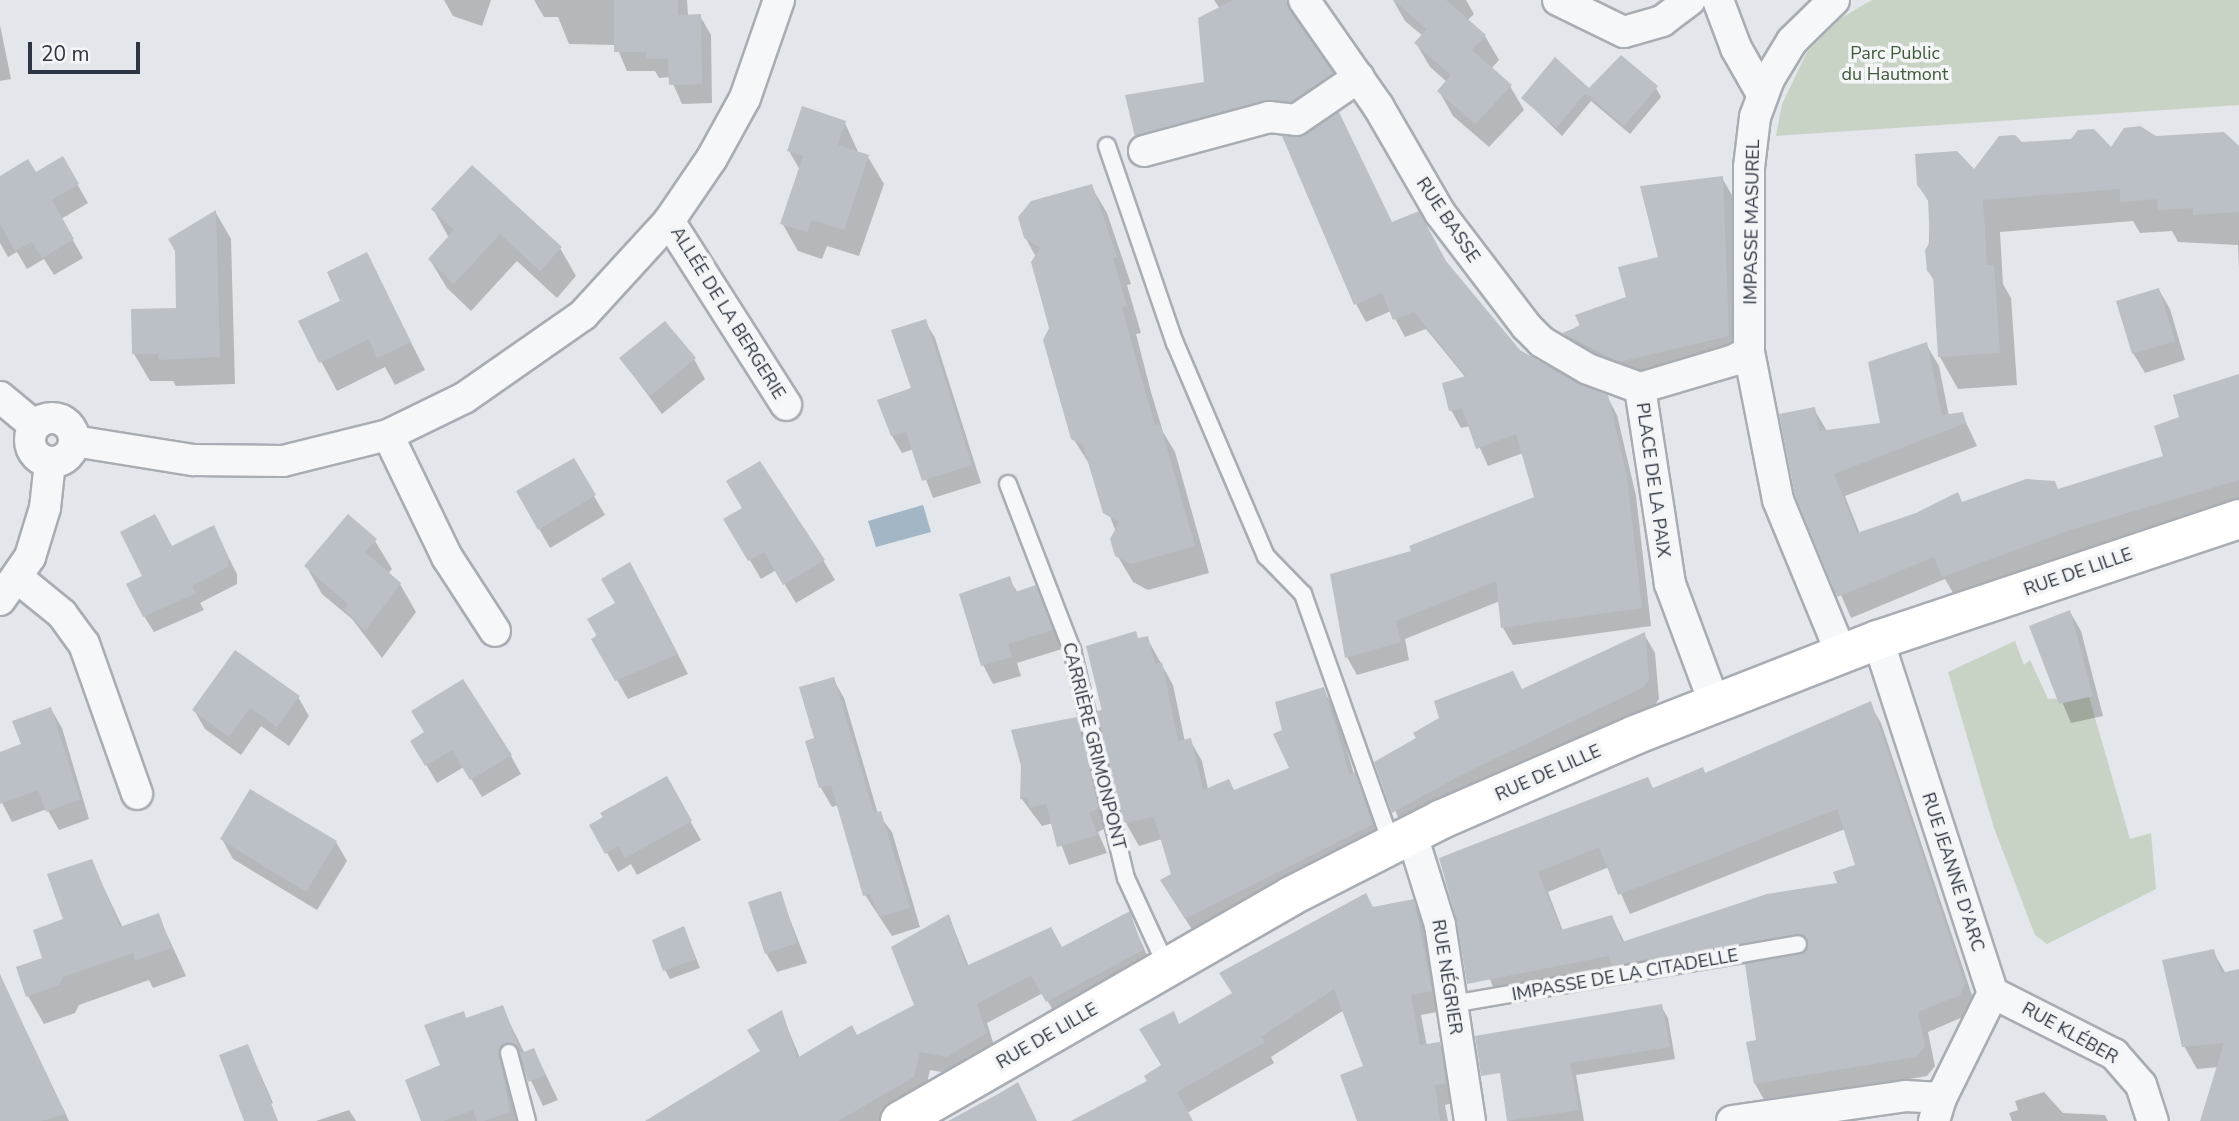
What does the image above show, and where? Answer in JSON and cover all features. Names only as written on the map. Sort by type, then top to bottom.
[{"type":"main road","name":"RUE DE LILLE","points":[[900,1121],[1167,967],[1402,840],[1715,705],[1878,640],[2239,519]]},
{"type":"street","name":"ALLÉE DE LA BERGERIE","points":[[74,442],[193,460],[254,463],[313,456],[388,435],[464,398],[559,333],[608,290],[669,221],[712,159],[745,98],[779,0]]},
{"type":"street","name":"RUE BASSE","points":[[1304,0],[1359,77],[1440,213],[1526,326],[1568,359],[1612,381],[1640,388]]},
{"type":"street","points":[[1558,0],[1624,32],[1662,21],[1689,0]]},
{"type":"street","points":[[1718,0],[1736,48],[1762,94]]},
{"type":"street","name":"IMPASSE MASUREL","points":[[1749,352],[1749,167],[1762,94],[1792,41],[1835,0]]},
{"type":"street","points":[[1144,151],[1269,117],[1296,120],[1359,77]]},
{"type":"street","name":"ALLÉE DE LA BERGERIE","points":[[669,221],[786,405]]},
{"type":"street","points":[[1749,352],[1778,500],[1842,654]]},
{"type":"street","name":"PLACE DE LA PAIX","points":[[1715,705],[1670,584],[1640,388],[1734,360],[1749,352]]},
{"type":"street","points":[[0,397],[35,426]]},
{"type":"street","points":[[55,418],[72,431],[74,442],[66,457],[50,462],[41,459],[30,444],[35,426],[55,418]]},
{"type":"street","points":[[388,435],[447,557],[495,631]]},
{"type":"street","points":[[50,462],[40,528],[9,590],[62,614],[85,644],[137,794]]},
{"type":"street","name":"RUE JEANNE D'ARC","points":[[1878,640],[1993,992]]},
{"type":"street","name":"RUE NÉGRIER","points":[[1402,840],[1440,925],[1470,1121]]},
{"type":"street","points":[[1732,1121],[1905,1096],[1938,1109],[1993,992]]},
{"type":"street","name":"RUE KLÉBER","points":[[1993,992],[2114,1054],[2141,1085],[2153,1121]]},
{"type":"lane","points":[[1107,146],[1175,343],[1266,556],[1303,594],[1402,840]]},
{"type":"lane","name":"CARRIÈRE GRIMONPONT","points":[[1008,484],[1072,650],[1126,878],[1167,967]]},
{"type":"lane","name":"IMPASSE DE LA CITADELLE","points":[[1452,1004],[1798,944]]},
{"type":"lane","points":[[509,1053],[527,1121]]},
{"type":"green space","name":"Parc Public du Hautmont","points":[[1872,0],[2239,0],[2239,105],[1776,136],[1782,104],[1807,52],[1841,18]]},
{"type":"green space","points":[[2015,641],[2024,665],[2030,660],[2048,699],[2089,697],[2130,839],[2151,833],[2156,889],[2047,944],[2035,935],[1994,828],[1948,672]]},
{"type":"water","points":[[923,505],[931,532],[876,547],[868,521]]},
{"type":"building","points":[[614,0],[678,0],[678,15],[701,14],[702,84],[669,85],[668,59],[646,59],[646,52],[614,52]]},
{"type":"building","points":[[1233,0],[1286,0],[1334,73],[1291,102],[1264,100],[1135,137],[1125,95],[1204,82],[1198,18]]},
{"type":"building","points":[[1393,0],[1446,0],[1486,35],[1472,50],[1512,85],[1475,124],[1437,91],[1451,75],[1414,43],[1427,29]]},
{"type":"building","points":[[1621,55],[1658,86],[1624,126],[1585,93],[1556,128],[1521,98],[1555,57],[1589,88]]},
{"type":"building","points":[[802,106],[846,121],[838,145],[869,155],[844,230],[812,220],[807,232],[780,224],[803,156],[787,151]]},
{"type":"building","points":[[1339,112],[1392,222],[1419,211],[1446,261],[1520,350],[1579,384],[1608,395],[1627,477],[1642,608],[1501,628],[1496,581],[1396,621],[1401,642],[1345,658],[1330,574],[1411,551],[1409,546],[1534,497],[1516,434],[1476,449],[1462,408],[1449,411],[1442,383],[1466,376],[1414,312],[1393,320],[1382,293],[1354,305],[1282,136],[1305,135]]},
{"type":"building","points":[[2140,126],[2156,136],[2224,132],[2239,146],[2239,212],[2193,215],[2193,208],[2158,210],[2157,199],[2120,202],[2120,189],[1983,200],[1987,265],[1994,265],[2000,353],[1938,357],[1933,276],[1927,271],[1925,250],[1930,242],[1928,199],[1917,185],[1915,154],[1957,151],[1974,169],[1999,136],[2015,135],[2022,142],[2071,139],[2078,130],[2094,129],[2111,147],[2124,128]]},
{"type":"building","points":[[63,156],[79,184],[52,200],[74,239],[42,258],[32,242],[15,251],[0,224],[0,176],[28,159],[36,172]]},
{"type":"building","points":[[472,165],[562,247],[540,271],[500,234],[454,284],[428,259],[454,230],[431,209]]},
{"type":"building","points":[[1723,176],[1729,336],[1619,362],[1562,333],[1580,326],[1575,315],[1626,297],[1618,267],[1658,257],[1640,186]]},
{"type":"building","points":[[1092,184],[1117,257],[1113,258],[1127,306],[1122,307],[1137,363],[1155,425],[1160,424],[1195,546],[1131,564],[1115,556],[1110,539],[1119,522],[1103,513],[1083,445],[1071,439],[1043,340],[1049,328],[1031,262],[1040,248],[1024,238],[1018,217],[1031,201]]},
{"type":"building","points":[[216,210],[220,357],[159,360],[158,354],[132,354],[131,309],[176,308],[175,251],[168,239]]},
{"type":"building","points":[[367,252],[411,342],[377,358],[369,339],[319,363],[298,321],[340,301],[327,272]]},
{"type":"building","points":[[2159,288],[2175,341],[2132,354],[2116,301]]},
{"type":"building","points":[[926,319],[972,465],[922,481],[906,432],[891,436],[877,400],[911,388],[891,330]]},
{"type":"building","points":[[665,321],[696,358],[650,396],[619,358]]},
{"type":"building","points":[[1927,342],[1942,415],[1963,412],[1966,423],[1834,474],[1857,533],[1916,513],[1958,492],[1962,502],[2026,479],[2055,481],[2058,489],[2163,456],[2154,426],[2179,417],[2173,395],[2239,374],[2239,480],[2070,530],[1942,577],[1934,557],[1837,597],[1795,495],[1779,414],[1815,407],[1819,431],[1880,423],[1868,362]]},
{"type":"building","points":[[574,458],[596,495],[538,530],[516,491]]},
{"type":"building","points":[[760,461],[825,560],[783,585],[764,552],[748,561],[723,519],[742,508],[726,481]]},
{"type":"building","points":[[155,514],[172,546],[214,525],[228,556],[228,567],[192,586],[196,593],[143,617],[126,584],[142,576],[120,532]]},
{"type":"building","points":[[348,514],[377,539],[365,552],[401,583],[365,631],[344,609],[348,604],[304,566]]},
{"type":"building","points":[[630,562],[678,654],[615,681],[591,639],[597,636],[587,619],[615,603],[601,579]]},
{"type":"building","points":[[1010,576],[1015,592],[1036,585],[1053,630],[1008,644],[1012,657],[981,666],[959,594]]},
{"type":"building","points":[[2070,610],[2093,696],[2059,704],[2029,626]]},
{"type":"building","points":[[1136,631],[1138,638],[1148,636],[1155,664],[1162,662],[1178,741],[1191,738],[1203,790],[1229,779],[1234,790],[1289,768],[1273,734],[1282,730],[1275,702],[1324,687],[1350,775],[1355,772],[1373,824],[1185,919],[1160,880],[1171,874],[1154,817],[1124,823],[1097,711],[1102,710],[1086,646]]},
{"type":"building","points":[[1645,632],[1649,679],[1644,687],[1459,776],[1392,813],[1374,762],[1416,738],[1413,733],[1439,718],[1434,701],[1513,671],[1522,689]]},
{"type":"building","points":[[235,650],[300,696],[277,727],[250,708],[229,737],[192,710]]},
{"type":"building","points":[[834,677],[874,813],[881,811],[910,908],[879,917],[870,894],[863,896],[831,785],[819,788],[805,741],[814,738],[799,687]]},
{"type":"building","points":[[463,679],[512,755],[470,780],[452,750],[425,766],[410,741],[424,732],[411,711]]},
{"type":"building","points":[[1871,701],[1965,984],[1960,995],[1918,1012],[1925,1046],[1916,1057],[1754,1084],[1746,1042],[1756,1040],[1745,964],[1804,952],[1808,943],[1801,934],[1612,965],[1609,956],[1467,984],[1457,922],[1439,858],[1648,777],[1653,788],[1703,767],[1705,773]],"holes":[[[1837,809],[1855,865],[1833,872],[1837,883],[1767,894],[1622,942],[1612,915],[1561,930],[1538,872],[1599,847],[1618,895]]]},
{"type":"building","points":[[51,707],[80,799],[46,812],[38,790],[0,804],[0,752],[21,744],[12,721]]},
{"type":"building","points":[[1077,717],[1099,808],[1089,813],[1098,835],[1057,847],[1046,804],[1030,808],[1027,797],[1020,799],[1021,766],[1011,730]]},
{"type":"building","points":[[667,776],[692,821],[625,858],[619,846],[605,854],[589,825],[603,817],[600,813]]},
{"type":"building","points":[[250,789],[337,841],[306,892],[220,839]]},
{"type":"building","points":[[92,859],[120,927],[159,913],[171,948],[135,961],[133,953],[63,977],[59,985],[26,997],[16,967],[42,958],[33,930],[63,919],[47,874]]},
{"type":"building","points":[[781,891],[797,943],[765,954],[748,902]]},
{"type":"building","points":[[1366,893],[1373,907],[1414,899],[1432,991],[1411,995],[1420,1045],[1440,1042],[1446,1083],[1435,1085],[1440,1121],[1357,1121],[1340,1075],[1363,1066],[1334,989],[1261,1037],[1265,1042],[1177,1092],[1193,1121],[1071,1121],[1147,1081],[1144,1076],[1161,1065],[1139,1029],[1174,1011],[1179,1024],[1232,993],[1219,973]]},
{"type":"building","points":[[1130,911],[1143,950],[1046,1002],[1031,975],[977,1004],[986,1033],[947,1057],[920,1052],[914,1077],[838,1121],[645,1121],[760,1051],[747,1030],[782,1010],[797,1058],[852,1025],[857,1035],[914,1005],[891,947],[949,914],[966,966],[1051,927],[1062,947]]},
{"type":"building","points":[[684,926],[696,959],[663,971],[652,940]]},
{"type":"building","points":[[2214,949],[2221,973],[2239,969],[2239,1121],[2200,1121],[2224,1043],[2182,1047],[2162,960]]},
{"type":"building","points":[[0,974],[66,1114],[41,1121],[0,1121]]},
{"type":"building","points":[[1662,1004],[1670,1047],[1570,1063],[1579,1110],[1507,1121],[1500,1073],[1481,1076],[1475,1036]]},
{"type":"building","points":[[503,1005],[521,1053],[534,1048],[545,1075],[528,1082],[519,1050],[506,1043],[499,1055],[510,1112],[484,1121],[477,1121],[473,1110],[443,1121],[421,1121],[405,1080],[440,1065],[424,1025],[464,1011],[466,1018]]},
{"type":"building","points":[[248,1044],[278,1121],[244,1121],[219,1055]]},
{"type":"building","points":[[1018,1082],[1037,1121],[948,1121],[998,1094]]}]
